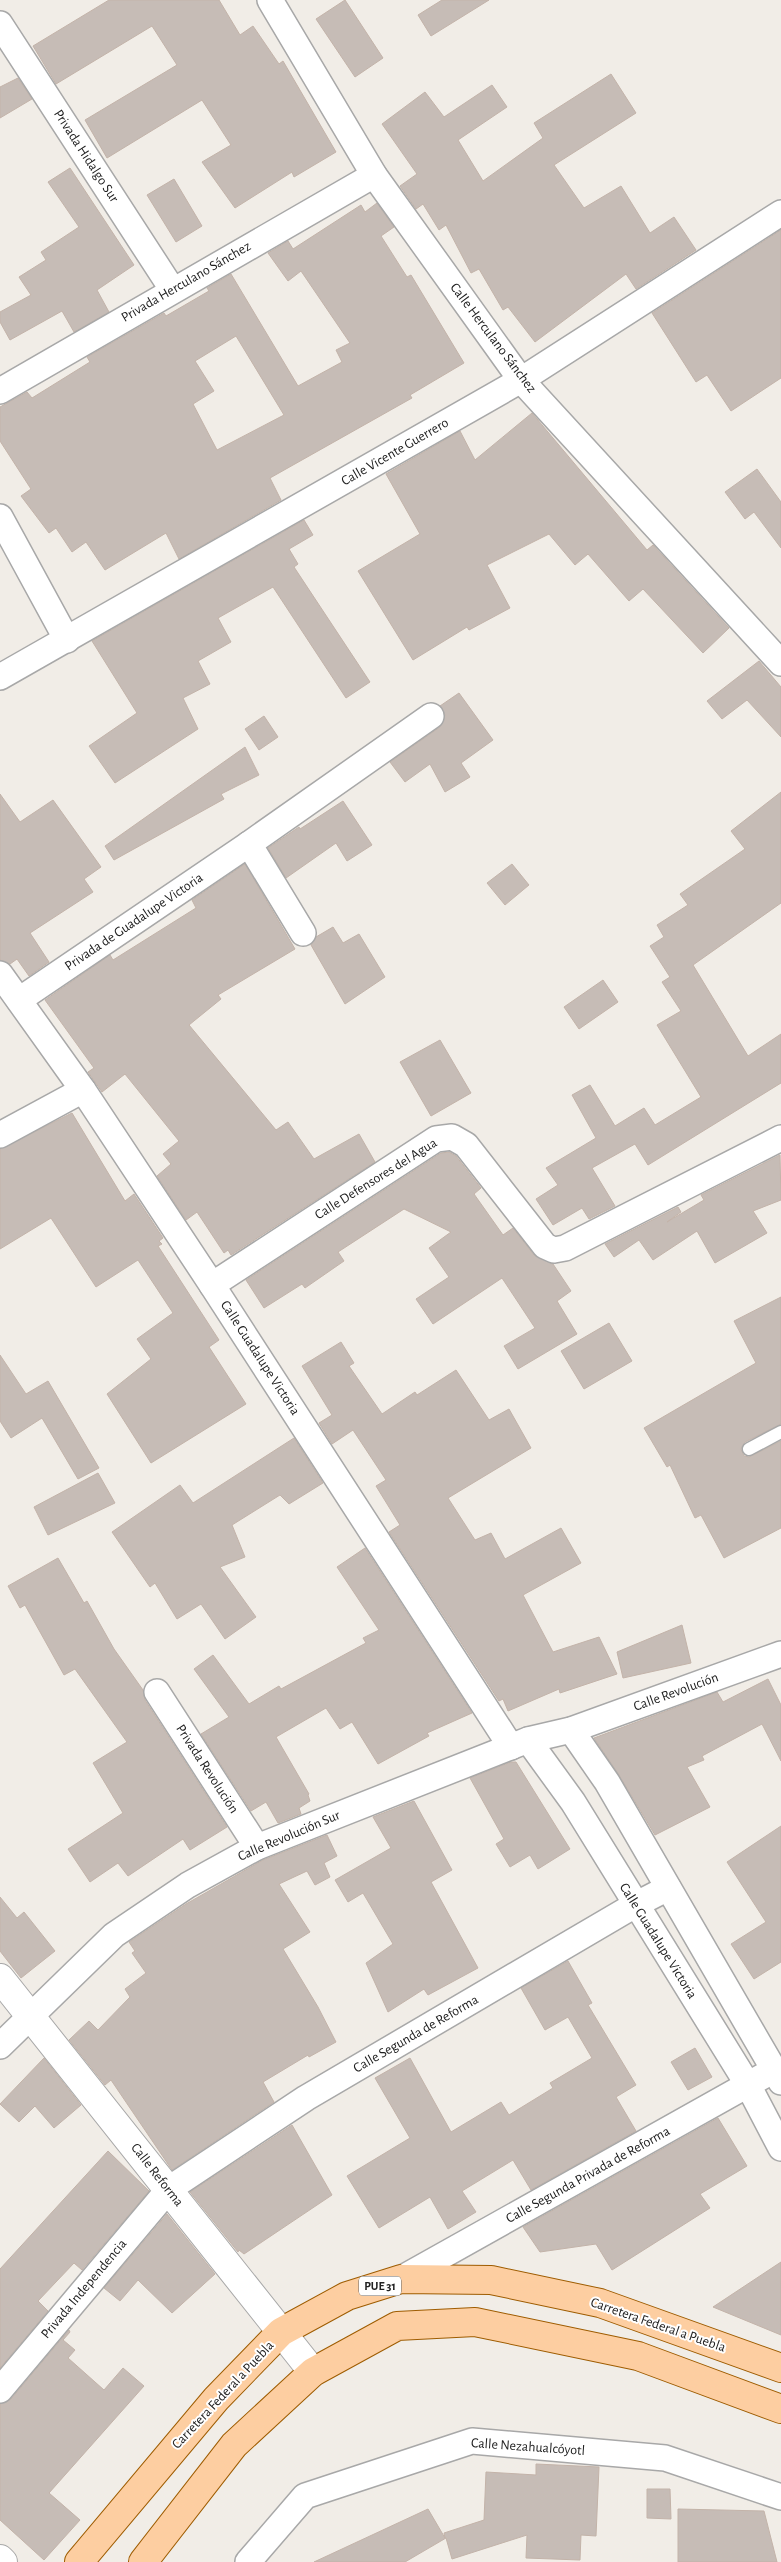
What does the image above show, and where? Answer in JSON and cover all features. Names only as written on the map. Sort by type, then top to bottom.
[{"type":"main road","name":"Carretera Federal a Puebla","points":[[80,2562],[209,2406],[281,2332],[347,2296],[401,2279],[491,2280],[600,2303],[781,2368]]},
{"type":"main road","points":[[143,2562],[234,2445],[313,2372],[397,2326],[475,2322],[638,2356],[781,2409]]},
{"type":"street","name":"Calle Herculano Sánchez","points":[[270,0],[374,175],[522,380],[781,663]]},
{"type":"street","name":"Privada Hidalgo Sur","points":[[0,24],[172,289]]},
{"type":"street","name":"Privada Herculano Sánchez","points":[[0,390],[172,289],[374,175]]},
{"type":"street","name":"Calle Vicente Guerrero","points":[[0,677],[522,380],[781,213]]},
{"type":"street","points":[[0,517],[67,640]]},
{"type":"street","name":"Privada de Guadalupe Victoria","points":[[20,1000],[249,844],[431,716]]},
{"type":"street","points":[[249,844],[304,933]]},
{"type":"street","name":"Calle Guadalupe Victoria","points":[[0,974],[83,1090],[520,1743],[573,1802],[748,2085],[781,2148]]},
{"type":"street","points":[[0,1135],[83,1090]]},
{"type":"street","name":"Calle Defensores del Agua","points":[[212,1285],[436,1139],[452,1137],[466,1146],[546,1246],[554,1250],[564,1248],[781,1138]]},
{"type":"street","name":"Calle Revolución","points":[[571,1730],[781,1654]]},
{"type":"street","name":"Privada Revolución","points":[[157,1692],[258,1847]]},
{"type":"street","points":[[571,1730],[607,1782],[778,2076]]},
{"type":"street","name":"Calle Revolución Sur","points":[[0,2046],[114,1935],[188,1885],[258,1847],[520,1743],[571,1730]]},
{"type":"street","name":"Calle Segunda de Reforma","points":[[168,2189],[306,2098],[635,1905],[668,1888]]},
{"type":"street","name":"Calle Reforma","points":[[0,1978],[313,2372]]},
{"type":"street","name":"Calle Segunda Privada de Reforma","points":[[401,2279],[748,2085],[778,2076]]},
{"type":"street","name":"Privada Independencia","points":[[0,2390],[168,2189]]},
{"type":"street","name":"Calle Nezahualcóyotl","points":[[248,2562],[305,2496],[472,2440],[665,2458],[781,2497]]},
{"type":"street","points":[[0,2559],[3,2562]]},
{"type":"lane","points":[[749,1449],[781,1432]]},
{"type":"building","points":[[109,0],[219,0],[240,35],[253,26],[279,64],[283,61],[336,152],[294,177],[292,172],[235,208],[202,162],[231,145],[202,100],[107,158],[85,120],[177,65],[152,26],[56,84],[33,46]]},
{"type":"building","points":[[345,0],[383,58],[355,77],[316,19]]},
{"type":"building","points":[[442,0],[489,0],[431,36],[418,15]]},
{"type":"building","points":[[611,74],[636,113],[554,165],[584,208],[621,186],[650,233],[674,217],[696,250],[636,289],[626,274],[535,342],[508,307],[503,310],[479,269],[471,273],[446,225],[439,230],[423,204],[416,209],[400,186],[417,174],[382,124],[425,92],[444,117],[492,85],[507,107],[458,140],[483,181],[543,138],[534,123]]},
{"type":"building","points":[[18,78],[32,99],[0,118],[0,87]]},
{"type":"building","points":[[70,168],[134,265],[97,290],[109,312],[74,332],[62,311],[10,340],[0,322],[0,312],[31,295],[19,277],[46,260],[41,252],[79,227],[48,182]]},
{"type":"building","points":[[174,179],[202,226],[176,242],[147,195]]},
{"type":"building","points":[[377,203],[394,227],[381,236],[407,277],[411,275],[464,363],[410,395],[412,398],[270,478],[281,500],[179,559],[166,533],[105,570],[86,542],[72,552],[56,528],[49,533],[21,496],[31,489],[0,441],[0,407],[27,392],[32,398],[90,362],[87,357],[164,313],[166,316],[209,291],[207,288],[231,274],[298,386],[342,362],[336,350],[350,343],[301,271],[288,281],[268,253],[288,241],[293,249],[361,205],[365,212]],"holes":[[[236,336],[284,415],[217,450],[193,404],[214,391],[195,361]]]},
{"type":"building","points":[[781,230],[781,378],[731,411],[707,375],[696,382],[652,313]]},
{"type":"building","points":[[532,413],[647,550],[653,545],[729,628],[703,653],[643,589],[629,601],[588,554],[575,565],[549,534],[487,565],[510,608],[469,630],[467,627],[413,660],[358,571],[420,534],[386,474],[460,431],[475,460]]},
{"type":"building","points":[[757,469],[781,502],[781,548],[754,512],[745,519],[725,492]]},
{"type":"building","points":[[304,520],[313,535],[289,549],[298,564],[294,567],[370,682],[346,698],[273,587],[218,618],[231,642],[198,661],[210,684],[183,698],[198,729],[115,783],[89,746],[137,713],[92,641]]},
{"type":"building","points":[[759,661],[781,687],[781,737],[747,700],[722,719],[707,701]]},
{"type":"building","points":[[459,693],[493,740],[461,763],[470,777],[445,792],[430,764],[405,782],[390,762],[440,727],[445,715],[440,706]]},
{"type":"building","points":[[264,716],[278,737],[259,750],[245,729]]},
{"type":"building","points":[[245,747],[259,775],[221,794],[224,799],[114,860],[105,846]]},
{"type":"building","points":[[781,792],[781,903],[693,965],[748,1056],[781,1034],[781,1083],[648,1165],[635,1144],[592,1168],[615,1206],[589,1219],[582,1208],[553,1225],[536,1199],[558,1185],[546,1168],[596,1138],[572,1095],[590,1085],[615,1126],[644,1108],[655,1125],[701,1097],[657,1025],[681,1011],[662,982],[670,977],[650,946],[664,937],[657,925],[688,905],[680,894],[745,849],[731,831]]},
{"type":"building","points":[[0,794],[20,822],[53,800],[101,867],[84,879],[93,892],[30,933],[49,962],[29,976],[17,959],[10,964],[0,960]]},
{"type":"building","points":[[343,801],[372,845],[347,861],[336,843],[286,878],[268,848]]},
{"type":"building","points":[[245,864],[295,949],[218,995],[221,999],[189,1025],[276,1130],[288,1122],[314,1159],[359,1134],[375,1162],[231,1255],[228,1250],[224,1253],[197,1212],[186,1220],[157,1176],[171,1164],[163,1154],[179,1141],[125,1074],[102,1092],[88,1072],[94,1068],[45,1000],[110,955],[113,960],[196,908],[192,900]]},
{"type":"building","points":[[512,864],[529,885],[505,905],[487,883]]},
{"type":"building","points":[[333,927],[343,943],[359,934],[385,977],[345,1004],[311,945],[316,937]]},
{"type":"building","points":[[603,980],[618,1002],[579,1029],[564,1007]]},
{"type":"building","points":[[440,1040],[471,1093],[431,1116],[400,1062]]},
{"type":"building","points":[[72,1113],[125,1201],[134,1194],[163,1238],[159,1241],[162,1244],[158,1246],[219,1340],[209,1347],[246,1404],[151,1463],[107,1394],[151,1359],[137,1339],[173,1313],[138,1260],[96,1287],[51,1218],[0,1249],[0,1149]]},
{"type":"building","points":[[449,1152],[456,1156],[481,1188],[474,1194],[503,1235],[513,1228],[534,1255],[553,1264],[571,1291],[557,1301],[577,1334],[518,1369],[504,1346],[535,1328],[502,1278],[433,1324],[416,1299],[449,1277],[429,1248],[451,1232],[404,1209],[338,1252],[344,1261],[305,1288],[302,1284],[264,1308],[246,1280],[441,1153]]},
{"type":"building","points":[[780,1155],[781,1200],[753,1211],[767,1233],[715,1263],[697,1231],[653,1260],[639,1240],[614,1257],[605,1244],[678,1207],[681,1212],[667,1222],[704,1200],[701,1195]]},
{"type":"building","points":[[781,1297],[781,1424],[745,1442],[741,1449],[744,1456],[749,1457],[781,1441],[781,1528],[724,1558],[701,1515],[695,1518],[670,1465],[667,1467],[644,1428],[756,1363],[734,1321]]},
{"type":"building","points":[[609,1323],[632,1361],[584,1389],[561,1351]]},
{"type":"building","points":[[341,1342],[354,1363],[349,1366],[382,1414],[415,1392],[417,1395],[456,1370],[489,1420],[509,1409],[531,1448],[448,1498],[475,1540],[491,1533],[505,1559],[561,1528],[581,1563],[523,1595],[553,1652],[599,1637],[617,1674],[560,1693],[559,1689],[508,1711],[503,1699],[499,1701],[389,1532],[400,1525],[376,1486],[386,1480],[353,1430],[332,1444],[319,1423],[332,1415],[302,1366]]},
{"type":"building","points":[[0,1355],[26,1394],[48,1381],[99,1468],[78,1479],[42,1418],[11,1438],[0,1421]]},
{"type":"building","points":[[294,1438],[323,1483],[289,1504],[280,1495],[232,1525],[245,1557],[220,1567],[256,1617],[225,1639],[201,1604],[177,1619],[155,1583],[150,1587],[112,1532],[180,1485],[193,1503]]},
{"type":"building","points":[[98,1473],[115,1503],[48,1535],[34,1507]]},
{"type":"building","points":[[365,1548],[472,1713],[427,1733],[429,1736],[378,1764],[352,1722],[340,1729],[326,1708],[276,1737],[309,1794],[310,1801],[299,1808],[301,1814],[278,1823],[266,1802],[251,1811],[201,1734],[229,1717],[194,1669],[213,1655],[249,1704],[279,1686],[281,1689],[366,1643],[363,1638],[379,1630],[337,1567]]},
{"type":"building","points":[[58,1558],[84,1603],[87,1601],[114,1649],[143,1690],[145,1700],[227,1827],[190,1850],[183,1839],[128,1876],[118,1863],[90,1882],[68,1849],[123,1813],[93,1763],[127,1742],[75,1669],[64,1675],[25,1605],[20,1608],[8,1586]]},
{"type":"building","points":[[682,1625],[691,1663],[623,1678],[617,1652]]},
{"type":"building","points":[[768,1679],[781,1705],[781,1761],[762,1724],[702,1756],[704,1760],[687,1767],[710,1807],[655,1835],[594,1738],[717,1692],[723,1702]]},
{"type":"building","points":[[511,1762],[516,1762],[570,1849],[538,1869],[530,1855],[510,1867],[496,1844],[504,1839],[470,1778]]},
{"type":"building","points":[[414,1801],[452,1870],[431,1882],[478,1968],[428,1995],[424,1989],[388,2012],[366,1963],[393,1944],[363,1893],[348,1902],[335,1880],[391,1848],[373,1817]]},
{"type":"building","points":[[781,1826],[781,1962],[754,1979],[731,1944],[766,1922],[727,1862]]},
{"type":"building","points":[[327,1835],[337,1856],[324,1863],[330,1877],[315,1885],[307,1871],[279,1884],[310,1932],[283,1949],[318,2007],[336,2042],[309,2057],[308,2055],[263,2082],[274,2102],[172,2170],[111,2080],[105,2085],[69,2040],[89,2021],[98,2030],[130,1997],[125,1989],[146,1973],[132,1953],[135,1951],[129,1942],[186,1904],[263,1860]]},
{"type":"building","points":[[0,1897],[17,1918],[24,1912],[55,1951],[21,1978],[0,1951]]},
{"type":"building","points":[[568,1961],[592,2003],[588,2005],[636,2085],[616,2097],[636,2131],[531,2190],[513,2160],[462,2191],[476,2212],[448,2229],[430,2197],[379,2228],[347,2176],[410,2138],[375,2078],[410,2058],[451,2132],[501,2102],[509,2115],[553,2088],[550,2083],[592,2058],[568,2017],[545,2030],[521,1988]]},
{"type":"building","points":[[695,2048],[712,2077],[688,2090],[671,2062]]},
{"type":"building","points":[[44,2058],[81,2105],[54,2128],[35,2106],[19,2122],[0,2104]]},
{"type":"building","points":[[718,2118],[747,2166],[700,2194],[710,2208],[612,2270],[596,2244],[540,2252],[523,2227]]},
{"type":"building","points":[[292,2125],[332,2195],[244,2254],[239,2250],[238,2252],[190,2192]]},
{"type":"building","points":[[108,2151],[149,2191],[82,2270],[74,2263],[38,2301],[48,2311],[0,2368],[0,2269]]},
{"type":"building","points":[[167,2214],[215,2274],[172,2313],[138,2280],[120,2301],[104,2288]]},
{"type":"building","points":[[781,2262],[781,2335],[713,2307]]},
{"type":"building","points":[[69,2330],[70,2332],[63,2340],[75,2350],[68,2358],[104,2390],[123,2368],[144,2386],[49,2493],[80,2520],[44,2560],[0,2520],[0,2404],[11,2399]]},
{"type":"building","points":[[536,2464],[599,2467],[596,2536],[581,2535],[580,2560],[526,2558],[527,2535],[452,2559],[446,2538],[405,2562],[314,2562],[428,2509],[445,2538],[444,2533],[484,2520],[486,2472],[536,2475]]},
{"type":"building","points":[[647,2489],[670,2489],[671,2519],[647,2518]]},
{"type":"building","points":[[678,2509],[764,2511],[777,2562],[678,2562]]}]
